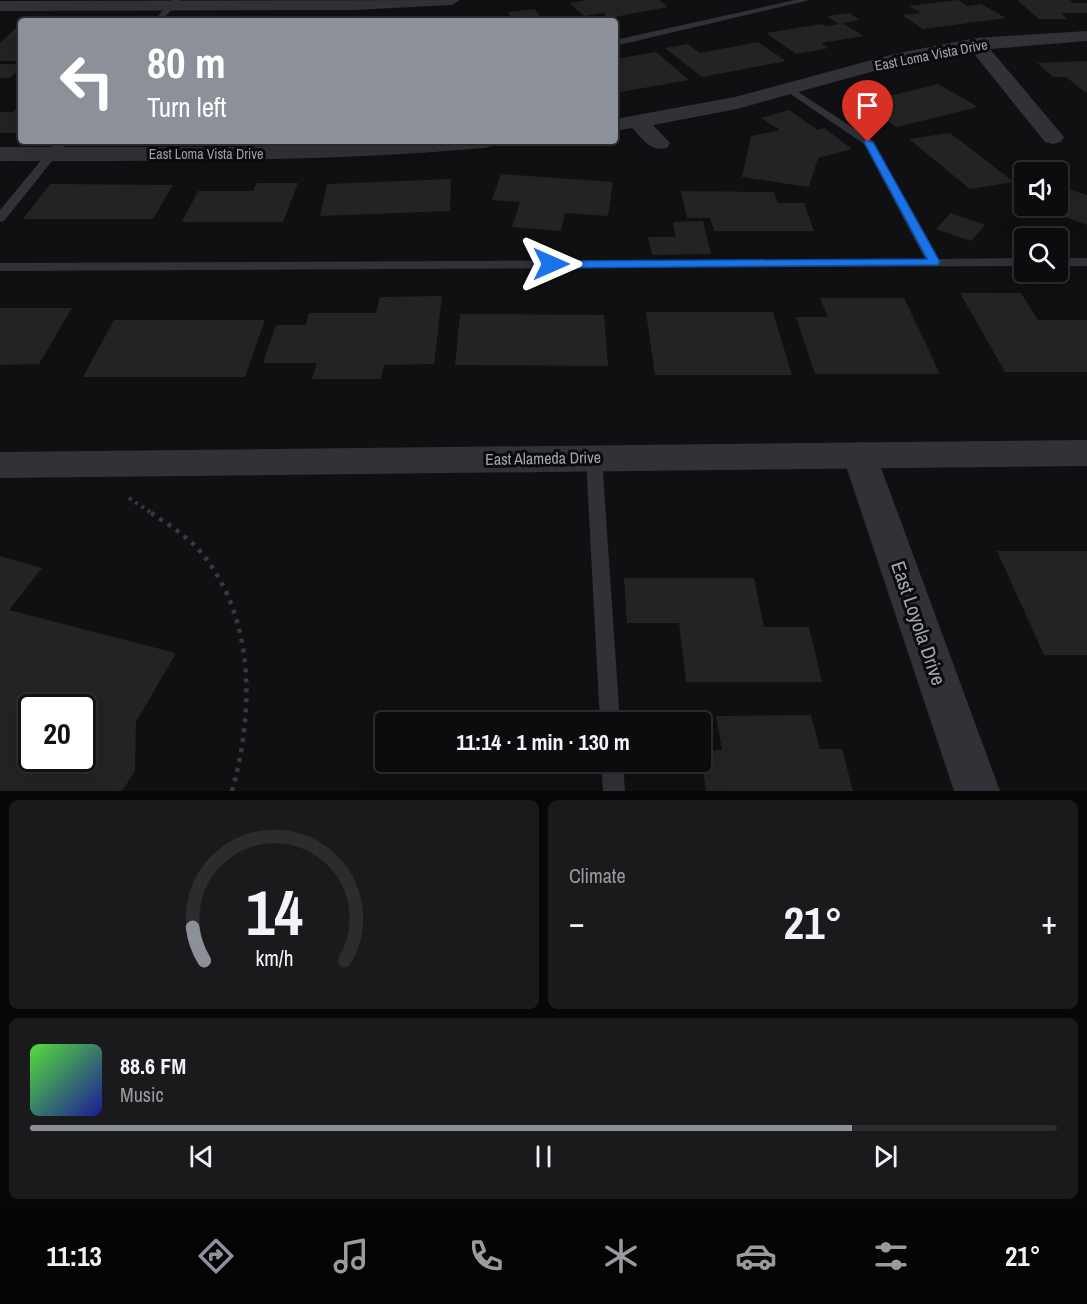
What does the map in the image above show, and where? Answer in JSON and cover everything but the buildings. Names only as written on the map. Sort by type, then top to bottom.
[{"type":"street","points":[[0,6],[172,3],[354,5],[452,0]]},
{"type":"street","name":"East Loma Vista Drive","points":[[618,124],[737,103],[894,60],[976,44],[1087,36]]},
{"type":"street","points":[[976,44],[1053,137]]},
{"type":"street","points":[[637,121],[659,143]]},
{"type":"street","name":"East Loma Vista Drive","points":[[0,154],[57,148],[273,154],[454,144]]},
{"type":"street","name":"East Alameda Drive","points":[[0,465],[1087,453]]},
{"type":"street","name":"East Loyola Drive","points":[[860,454],[977,791]]},
{"type":"lane","points":[[618,42],[806,0]]},
{"type":"lane","points":[[160,18],[172,3]]},
{"type":"lane","points":[[789,89],[868,142],[934,262]]},
{"type":"lane","points":[[0,218],[57,148]]},
{"type":"lane","points":[[0,267],[1014,262]]},
{"type":"lane","points":[[1068,262],[1087,262]]},
{"type":"lane","points":[[594,458],[609,712]]},
{"type":"lane","points":[[613,772],[614,791]]},
{"type":"path","points":[[128,498],[183,537],[208,560],[224,586],[238,621],[244,664],[247,719],[232,791]]},
{"type":"route","points":[[551,264],[934,262],[868,142]]}]
